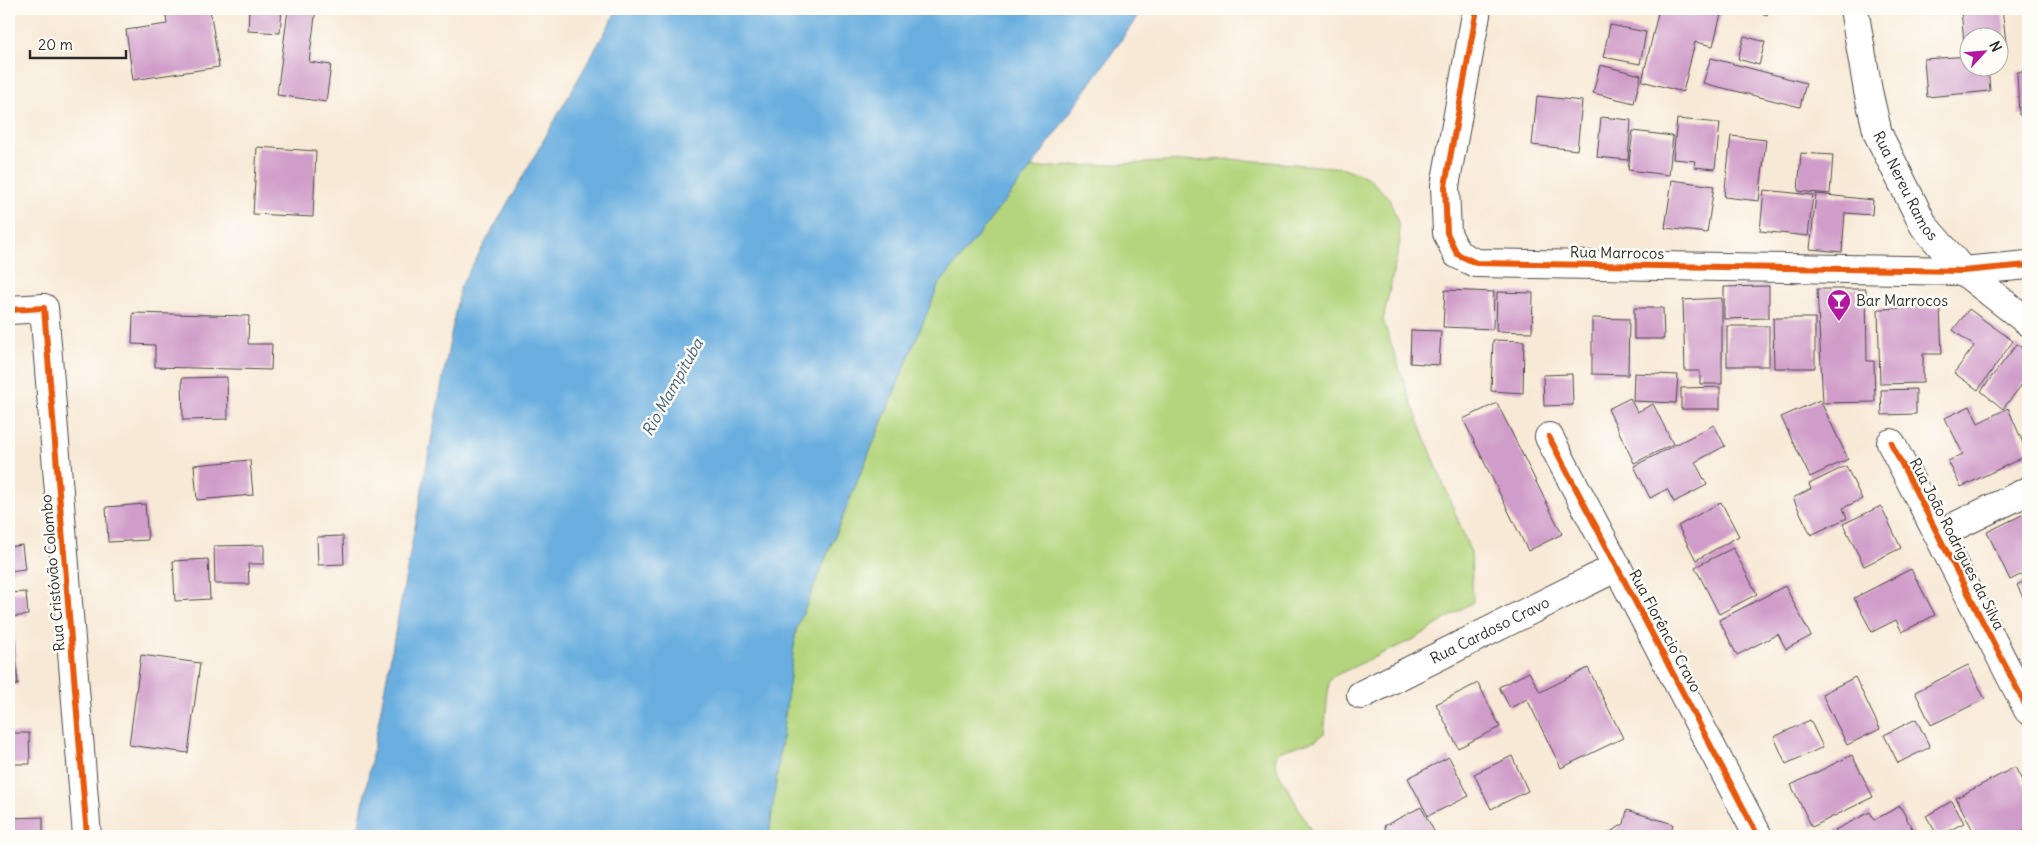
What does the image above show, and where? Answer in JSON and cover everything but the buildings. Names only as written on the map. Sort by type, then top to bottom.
[{"type":"street","name":"Rua Marrocos","points":[[1477,9],[1445,186],[1446,233],[1457,254],[1476,263],[1495,265],[1963,271],[2028,265]]},
{"type":"street","name":"Rua Nereu Ramos","points":[[1854,9],[1866,82],[1878,134],[1924,226],[1963,271],[2028,322]]},
{"type":"street","name":"Rua Cristóvão Colombo","points":[[9,310],[44,308],[87,836]]},
{"type":"street","name":"Rua Florêncio Cravo","points":[[1549,437],[1758,836]]},
{"type":"street","name":"Rua João Rodrigues da Silva","points":[[1891,443],[2028,710]]},
{"type":"street","points":[[1939,534],[2028,491]]},
{"type":"street","name":"Rua Cardoso Cravo","points":[[1361,695],[1617,567]]},
{"type":"green space","points":[[1231,159],[1344,168],[1369,178],[1389,198],[1398,223],[1400,242],[1383,320],[1409,397],[1471,553],[1473,602],[1416,638],[1332,677],[1329,682],[1324,734],[1316,740],[1278,752],[1275,759],[1278,771],[1314,836],[769,836],[796,630],[938,286],[1031,168]]},
{"type":"water","name":"Rio Mampituba","points":[[618,9],[1143,9],[1031,168],[938,286],[796,630],[769,836],[357,836],[460,287]]},
{"type":"cycle path","points":[[1477,9],[1445,186],[1447,233],[1457,254],[1476,263],[1963,271],[2028,265]]},
{"type":"cycle path","points":[[9,310],[44,308],[87,836]]},
{"type":"cycle path","points":[[1549,437],[1758,836]]},
{"type":"cycle path","points":[[1891,443],[2028,710]]},
{"type":"place","name":"Bar Marrocos","points":[[1839,322]]}]
